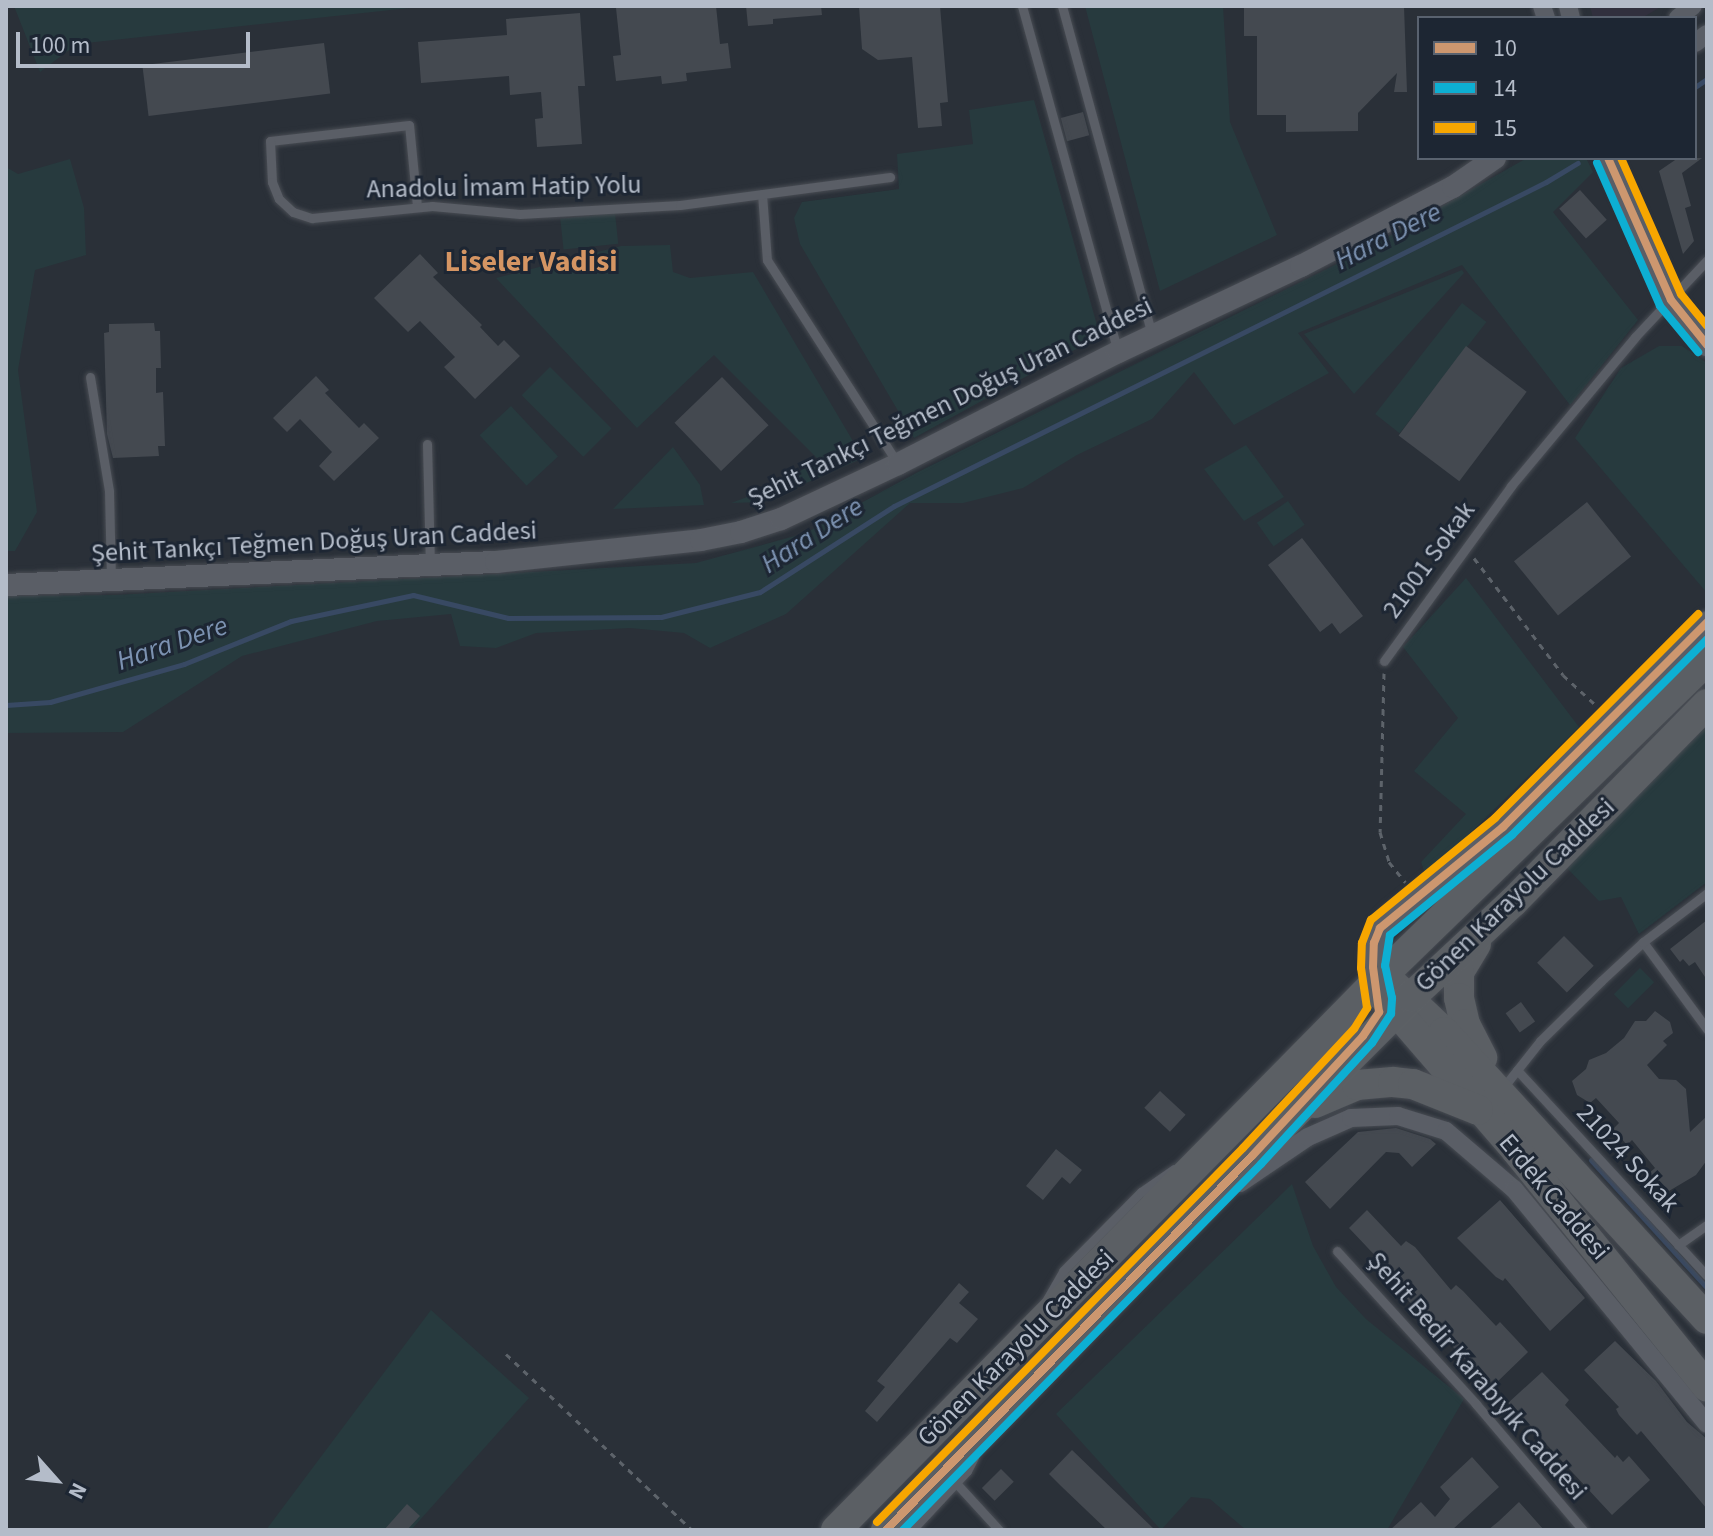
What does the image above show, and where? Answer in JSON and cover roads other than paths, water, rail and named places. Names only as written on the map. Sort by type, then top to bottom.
[{"type":"highway","name":"Gönen Karayolu Caddesi","points":[[836,1530],[1378,980],[1707,660]]},
{"type":"highway","name":"Gönen Karayolu Caddesi","points":[[886,1530],[1403,1004],[1513,902],[1707,704]]},
{"type":"highway","points":[[1499,1091],[1465,1024],[1459,972],[1467,954],[1513,902]]},
{"type":"highway","name":"Erdek Caddesi","points":[[1378,980],[1384,997],[1403,1004],[1499,1091],[1707,1319]]},
{"type":"highway","points":[[1284,1125],[1340,1090],[1383,1082],[1499,1091]]},
{"type":"highway","name":"Erdek Caddesi","points":[[1499,1091],[1707,1387]]},
{"type":"street","name":"Şehit Tankçı Teğmen Doğuş Uran Caddesi","points":[[6,585],[111,583],[430,566],[685,542],[741,532],[781,519],[898,464],[1118,352],[1301,266],[1453,187],[1492,160]]},
{"type":"street","points":[[1609,160],[1671,300],[1704,336]]},
{"type":"street","points":[[1252,1156],[1369,1029],[1379,1012],[1378,980],[1372,955],[1380,928],[1503,827],[1707,622]]},
{"type":"street","points":[[1198,1211],[1308,1137],[1336,1123],[1382,1114],[1431,1124],[1460,1140],[1514,1189],[1707,1424]]},
{"type":"lane","points":[[1022,6],[1118,352]]},
{"type":"lane","points":[[1062,6],[1152,336]]},
{"type":"lane","name":"Anadolu İmam Hatip Yolu","points":[[417,206],[409,125],[270,141],[275,191],[293,212],[312,218],[417,206],[520,214],[680,205],[890,177]]},
{"type":"lane","points":[[762,194],[767,260],[898,464]]},
{"type":"lane","name":"21001 Sokak","points":[[1384,661],[1465,546],[1625,348],[1707,260]]},
{"type":"lane","points":[[90,377],[109,491],[111,583]]},
{"type":"lane","points":[[427,444],[430,566]]},
{"type":"lane","points":[[1499,1091],[1551,1029],[1643,942],[1707,893]]},
{"type":"lane","points":[[1643,942],[1707,1029]]},
{"type":"lane","name":"21024 Sokak","points":[[1499,1091],[1678,1245],[1707,1276]]},
{"type":"lane","points":[[1678,1245],[1707,1225]]},
{"type":"lane","name":"Şehit Bedir Karabıyık Caddesi","points":[[1337,1251],[1476,1404],[1583,1530]]},
{"type":"lane","points":[[912,1530],[967,1471],[991,1423]]},
{"type":"lane","points":[[956,1483],[999,1530]]},
{"type":"waterway","name":"Hara Dere","points":[[1697,86],[1707,79]]},
{"type":"waterway","name":"Hara Dere","points":[[6,705],[50,702],[184,664],[291,621],[413,595],[508,618],[661,617],[760,592],[894,506],[1546,182],[1578,163]]},
{"type":"waterway","points":[[1591,1160],[1707,1288]]},
{"type":"district","name":"Liseler Vadisi","points":[[531,262]]}]
